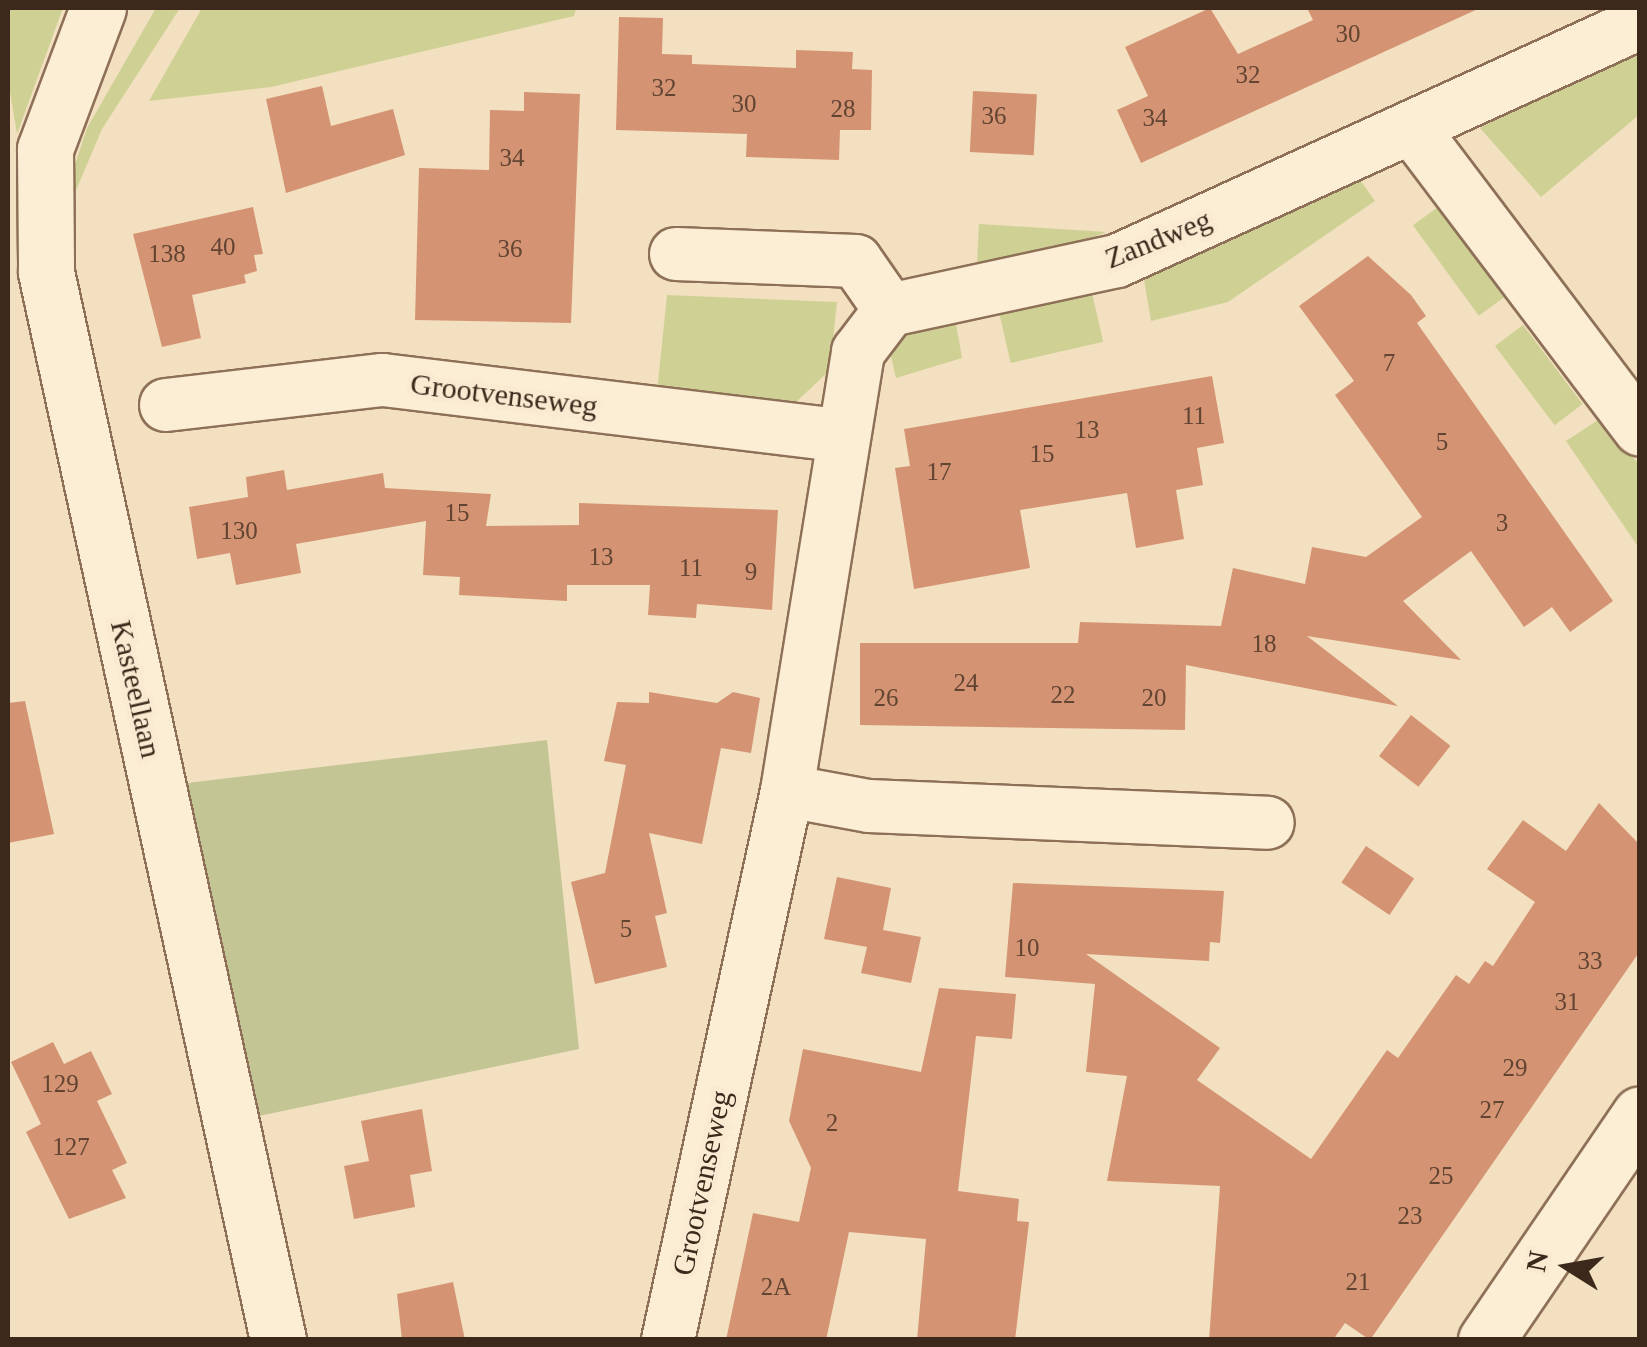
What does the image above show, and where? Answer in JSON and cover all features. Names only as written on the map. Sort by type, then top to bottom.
[{"type":"street","name":"Kasteellaan","points":[[107,19],[45,150],[46,272],[278,1340]]},
{"type":"street","name":"Zandweg","points":[[890,310],[1116,261],[1640,23]]},
{"type":"street","points":[[1412,128],[1640,430]]},
{"type":"street","points":[[676,254],[856,261],[890,310]]},
{"type":"street","name":"Grootvenseweg","points":[[668,1340],[788,792],[858,352],[890,310]]},
{"type":"street","name":"Grootvenseweg","points":[[166,405],[383,380],[843,436]]},
{"type":"street","points":[[788,792],[869,806],[1268,823]]},
{"type":"street","points":[[1496,1336],[1640,1114]]},
{"type":"green space","points":[[8,8],[63,8],[17,134],[8,80]]},
{"type":"green space","points":[[156,8],[180,8],[102,129],[74,195],[66,192],[87,128]]},
{"type":"green space","points":[[202,8],[576,8],[574,16],[271,87],[149,101]]},
{"type":"green space","points":[[1639,40],[1639,115],[1541,197],[1480,128]]},
{"type":"green space","points":[[1358,177],[1375,201],[1228,302],[1151,321],[1142,268]]},
{"type":"green space","points":[[1438,207],[1504,298],[1479,316],[1413,225]]},
{"type":"green space","points":[[979,224],[1106,232],[1056,252],[977,263]]},
{"type":"green space","points":[[1092,293],[1103,342],[1011,363],[999,314]]},
{"type":"green space","points":[[667,295],[837,302],[830,370],[794,404],[657,392]]},
{"type":"green space","points":[[954,312],[962,358],[896,378],[889,348],[903,331]]},
{"type":"green space","points":[[1523,325],[1583,404],[1555,425],[1495,346]]},
{"type":"green space","points":[[1598,420],[1639,464],[1639,548],[1566,441]]},
{"type":"green space","points":[[547,740],[579,1049],[245,1119],[171,785]]},
{"type":"building","points":[[1210,8],[1238,54],[1313,20],[1307,8],[1480,8],[1141,163],[1117,110],[1148,96],[1125,47]]},
{"type":"building","points":[[619,17],[663,18],[662,54],[692,55],[692,64],[796,68],[796,50],[853,52],[852,69],[872,70],[871,130],[840,130],[839,160],[746,157],[747,134],[616,130]]},
{"type":"building","points":[[322,86],[331,126],[393,109],[405,155],[286,193],[266,99]]},
{"type":"building","points":[[973,91],[1037,94],[1034,155],[970,152]]},
{"type":"building","points":[[524,92],[580,94],[571,323],[415,320],[419,168],[489,170],[490,110],[524,111]]},
{"type":"building","points":[[253,207],[263,254],[254,255],[257,271],[244,275],[246,283],[192,295],[201,338],[162,347],[133,234]]},
{"type":"building","points":[[1368,256],[1411,295],[1426,316],[1417,323],[1613,601],[1570,632],[1552,607],[1524,627],[1471,551],[1403,601],[1461,660],[1307,636],[1398,706],[1186,665],[1185,730],[860,725],[860,643],[1078,643],[1080,622],[1221,626],[1233,568],[1305,584],[1312,547],[1366,557],[1422,517],[1335,395],[1354,381],[1299,306]]},
{"type":"building","points":[[1212,376],[1224,443],[1197,448],[1203,485],[1176,490],[1184,539],[1136,548],[1127,493],[1020,510],[1030,568],[914,589],[895,468],[910,466],[904,429]]},
{"type":"building","points":[[284,470],[287,490],[383,473],[385,488],[491,494],[486,526],[579,525],[579,503],[778,510],[772,610],[697,604],[696,618],[648,615],[650,585],[567,585],[567,601],[459,595],[460,577],[423,575],[426,521],[296,544],[301,573],[236,585],[230,553],[197,559],[189,507],[248,497],[246,477]]},
{"type":"building","points":[[649,692],[717,703],[733,692],[760,698],[751,753],[721,748],[702,844],[649,833],[667,913],[655,916],[667,967],[595,984],[571,882],[605,873],[626,765],[604,761],[617,702],[649,703]]},
{"type":"building","points":[[25,701],[54,834],[8,843],[8,703]]},
{"type":"building","points":[[1411,715],[1450,746],[1418,787],[1379,756]]},
{"type":"building","points":[[1599,803],[1640,845],[1640,951],[1370,1340],[1345,1323],[1333,1340],[1209,1340],[1220,1186],[1107,1181],[1127,1076],[1086,1072],[1095,984],[1005,977],[1013,883],[1224,891],[1220,943],[1210,942],[1209,961],[1086,954],[1220,1048],[1197,1080],[1311,1159],[1387,1050],[1398,1058],[1456,975],[1469,984],[1485,961],[1493,966],[1535,902],[1487,869],[1523,820],[1566,851]]},
{"type":"building","points":[[1366,846],[1414,878],[1389,915],[1341,882]]},
{"type":"building","points":[[837,877],[891,888],[883,930],[921,937],[911,983],[861,973],[867,947],[824,939]]},
{"type":"building","points":[[939,988],[1016,994],[1012,1039],[976,1036],[958,1191],[1019,1199],[1017,1221],[1029,1222],[1015,1340],[917,1340],[926,1239],[849,1232],[826,1340],[726,1340],[753,1213],[799,1222],[811,1168],[789,1121],[803,1049],[921,1072]]},
{"type":"building","points":[[53,1042],[64,1064],[91,1051],[112,1094],[97,1101],[127,1163],[112,1170],[126,1198],[69,1219],[26,1132],[41,1124],[11,1062]]},
{"type":"building","points":[[422,1109],[432,1171],[410,1175],[415,1207],[354,1219],[344,1166],[369,1161],[361,1121]]},
{"type":"building","points":[[453,1282],[465,1340],[402,1340],[397,1294]]}]
